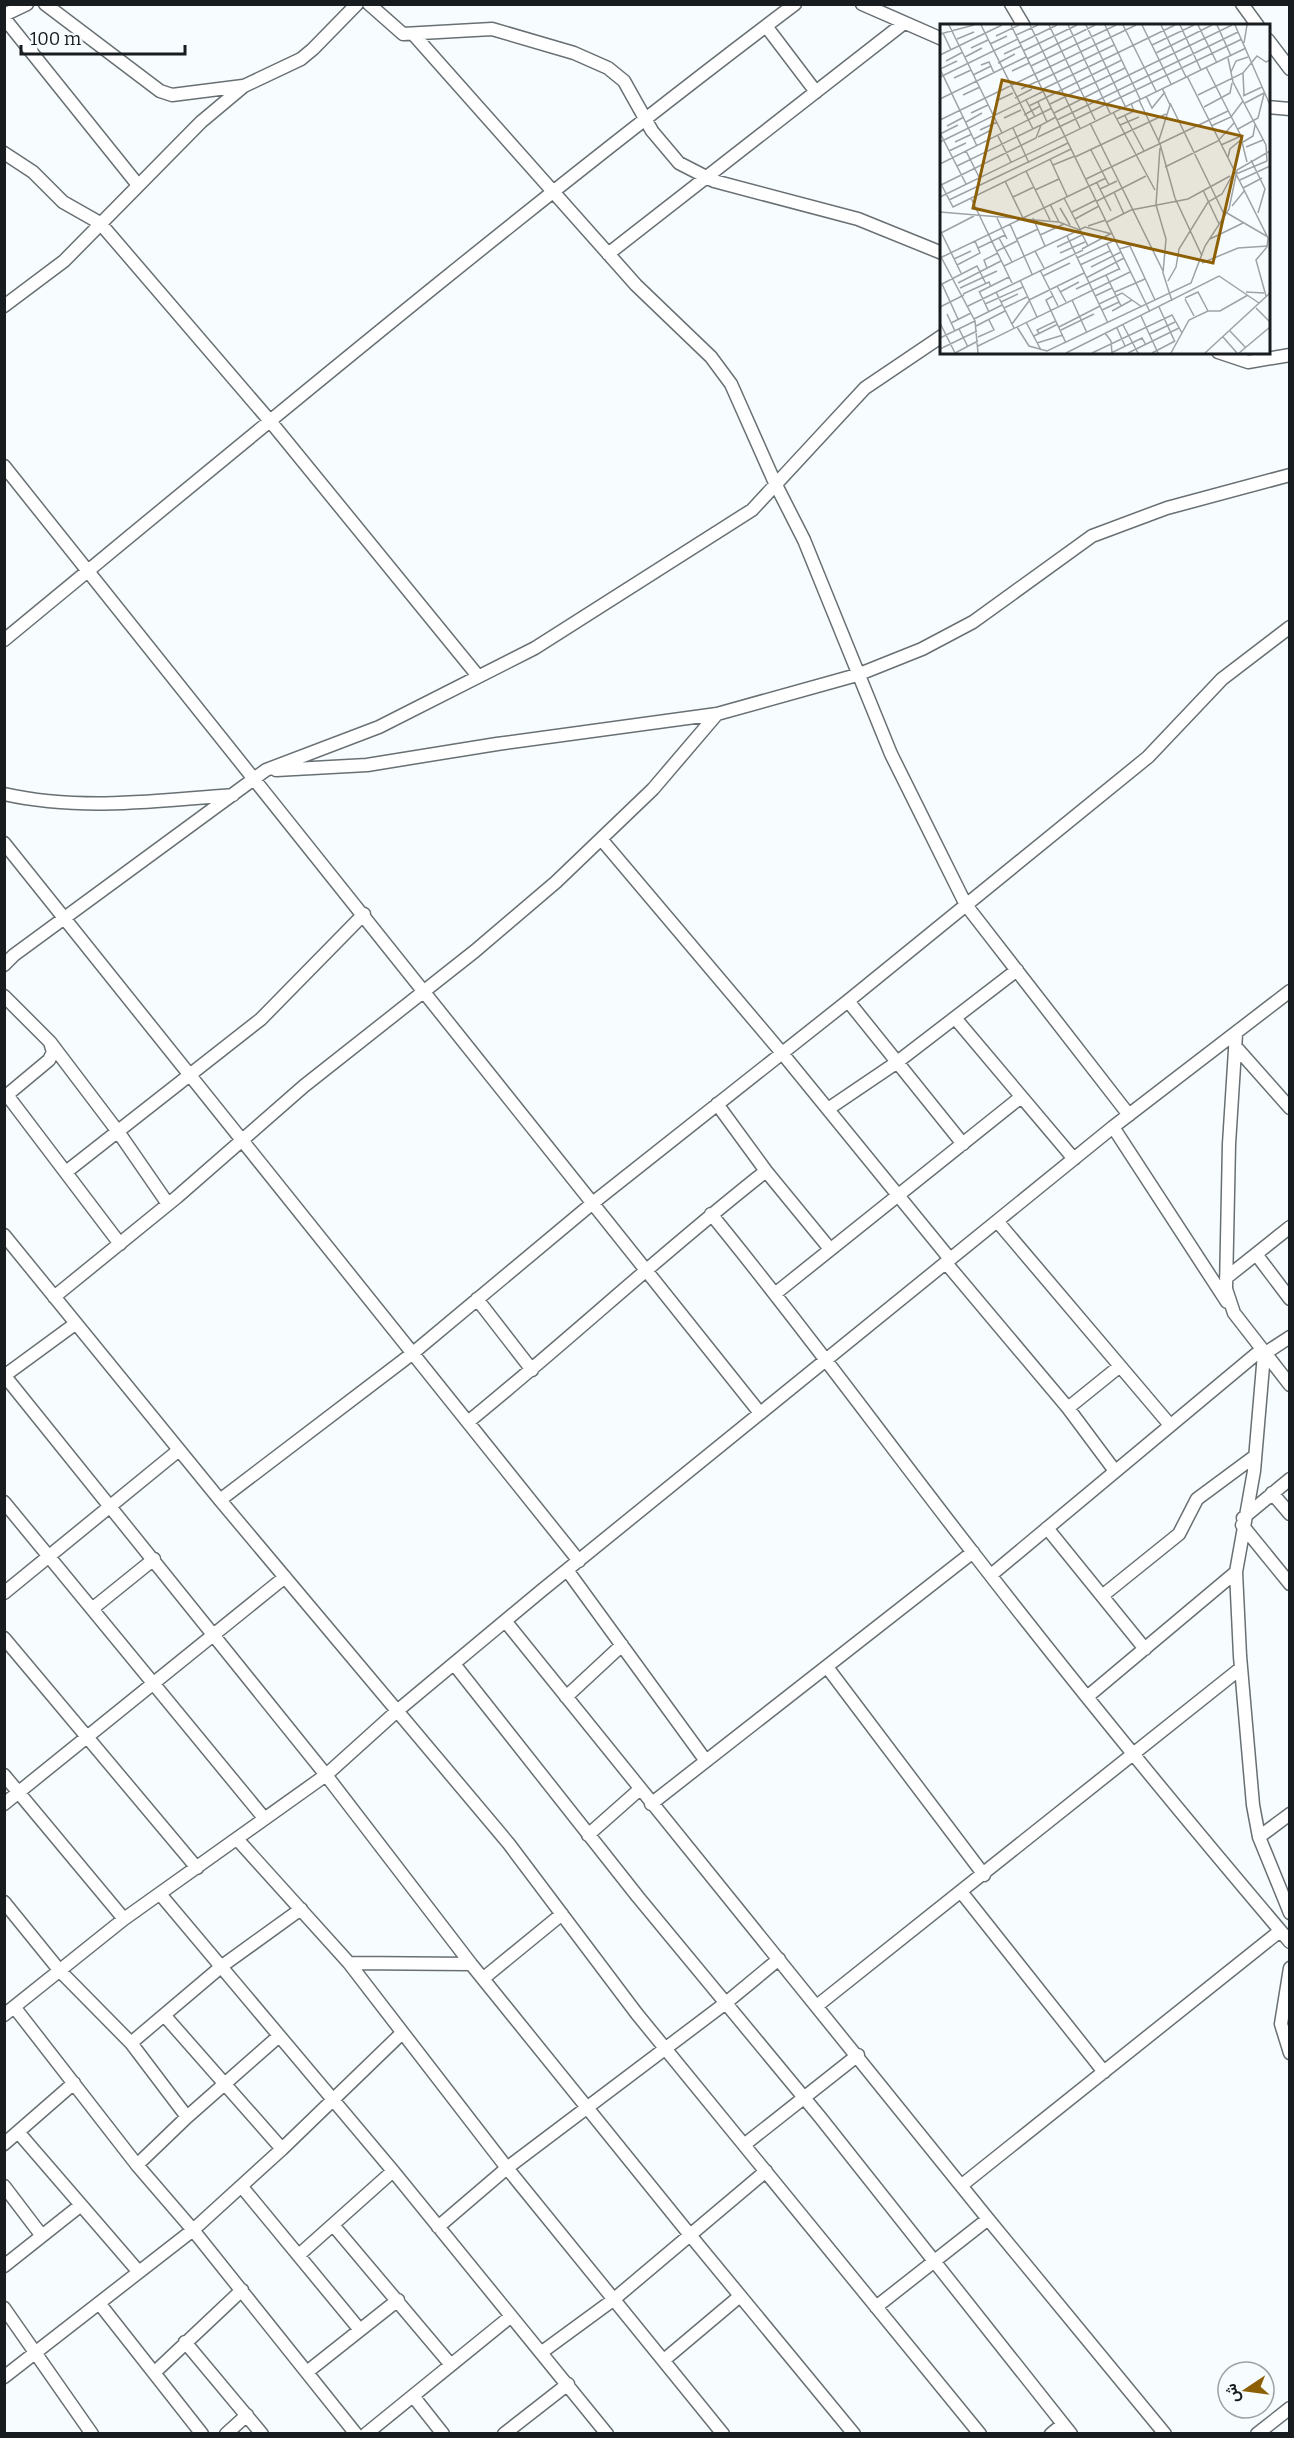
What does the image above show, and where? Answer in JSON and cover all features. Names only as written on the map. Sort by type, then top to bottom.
[{"type":"street","points":[[27,4],[4,17],[138,185]]},
{"type":"street","points":[[45,4],[160,91],[172,95],[244,86]]},
{"type":"street","points":[[4,306],[64,261],[201,122],[244,86],[301,59],[357,4]]},
{"type":"street","points":[[369,4],[403,34],[492,29],[574,53],[608,68],[624,81],[636,99],[644,118],[679,163],[706,178],[858,219],[940,252]]},
{"type":"street","points":[[4,640],[644,118],[795,4]]},
{"type":"street","points":[[862,4],[940,38]]},
{"type":"street","points":[[1011,4],[1023,24]]},
{"type":"street","points":[[1242,4],[1257,24]]},
{"type":"street","points":[[608,255],[904,23]]},
{"type":"street","points":[[766,26],[816,92]]},
{"type":"street","points":[[414,35],[608,255],[711,357],[731,384],[804,540],[891,754],[966,905],[1129,1115]]},
{"type":"street","points":[[1270,41],[1290,69]]},
{"type":"street","points":[[1270,108],[1290,109]]},
{"type":"street","points":[[4,153],[33,172],[63,202],[100,223],[270,421],[478,676]]},
{"type":"street","points":[[4,965],[9,953],[64,919],[266,770],[379,727],[535,648],[752,510],[865,388],[940,337]]},
{"type":"street","points":[[1224,354],[1248,362],[1290,355]]},
{"type":"street","points":[[4,466],[646,1267],[760,1413]]},
{"type":"street","points":[[266,770],[367,765],[497,744],[717,714],[857,675],[922,649],[973,622],[1092,536],[1167,508],[1290,475]]},
{"type":"street","points":[[220,1500],[413,1353],[594,1202],[848,1001],[1148,757],[1222,679],[1290,627]]},
{"type":"street","points":[[54,1297],[168,1204],[241,1138],[538,898],[652,789],[717,714]]},
{"type":"street","points":[[4,794],[68,801],[132,803],[235,795]]},
{"type":"street","points":[[601,839],[782,1053],[899,1196],[948,1261],[1068,1408],[1115,1471]]},
{"type":"street","points":[[4,843],[579,1560]]},
{"type":"street","points":[[66,1172],[119,1133],[261,1019],[364,914]]},
{"type":"street","points":[[828,1109],[896,1063],[1017,970]]},
{"type":"street","points":[[4,996],[50,1042],[119,1133],[168,1204]]},
{"type":"street","points":[[356,2433],[194,2230],[137,2165],[74,2083],[10,2011],[124,1919],[326,1775],[397,1711],[579,1560],[1113,1127],[1235,1040],[1288,996]]},
{"type":"street","points":[[848,1001],[963,1144]]},
{"type":"street","points":[[955,1018],[1074,1159]]},
{"type":"street","points":[[1235,1040],[1290,1108]]},
{"type":"street","points":[[1234,1313],[1226,1289],[1226,1278],[1235,1040]]},
{"type":"street","points":[[50,1042],[53,1052],[49,1060],[6,1095],[120,1244]]},
{"type":"street","points":[[776,1293],[1021,1097]]},
{"type":"street","points":[[717,1104],[766,1171],[830,1249]]},
{"type":"street","points":[[1113,1127],[1234,1313],[1290,1385]]},
{"type":"street","points":[[468,1422],[532,1370],[646,1267],[766,1171]]},
{"type":"street","points":[[711,1214],[776,1293],[825,1362],[1133,1755],[1290,1942]]},
{"type":"street","points":[[997,1221],[1170,1425]]},
{"type":"street","points":[[1226,1278],[1290,1227]]},
{"type":"street","points":[[4,1234],[220,1500],[509,1844],[666,2049],[980,2433]]},
{"type":"street","points":[[1256,1254],[1290,1299]]},
{"type":"street","points":[[477,1299],[532,1370]]},
{"type":"street","points":[[75,1324],[5,1376],[112,1505],[326,1775],[471,1964],[484,1977],[690,2235],[854,2433]]},
{"type":"street","points":[[990,1575],[1170,1425],[1263,1352],[1290,1337]]},
{"type":"street","points":[[1263,1352],[1255,1456],[1236,1572],[1241,1668],[1253,1805],[1259,1837],[1290,1913]]},
{"type":"street","points":[[1068,1408],[1120,1366]]},
{"type":"street","points":[[4,1593],[179,1450]]},
{"type":"street","points":[[1102,1596],[1179,1534],[1197,1499],[1255,1456]]},
{"type":"street","points":[[1243,1522],[1290,1479]]},
{"type":"street","points":[[1272,1494],[1290,1514]]},
{"type":"street","points":[[4,1502],[264,1818]]},
{"type":"street","points":[[1243,1522],[1290,1584]]},
{"type":"street","points":[[1047,1528],[1145,1649]]},
{"type":"street","points":[[651,1804],[973,1552]]},
{"type":"street","points":[[92,1609],[154,1560]]},
{"type":"street","points":[[567,1570],[706,1761]]},
{"type":"street","points":[[1087,1697],[1236,1572]]},
{"type":"street","points":[[4,1804],[285,1577]]},
{"type":"street","points":[[506,1622],[651,1804],[818,2005],[988,2218],[1166,2433]]},
{"type":"street","points":[[4,1638],[197,1868]]},
{"type":"street","points":[[566,1696],[622,1645]]},
{"type":"street","points":[[454,1664],[588,1835],[728,2002],[1067,2429],[1050,2433]]},
{"type":"street","points":[[827,1666],[984,1875]]},
{"type":"street","points":[[818,2005],[962,1893],[1241,1668]]},
{"type":"street","points":[[4,1775],[124,1919]]},
{"type":"street","points":[[588,1835],[640,1789]]},
{"type":"street","points":[[1259,1837],[1290,1814]]},
{"type":"street","points":[[237,1839],[349,1963],[507,2168],[723,2433]]},
{"type":"street","points":[[962,1893],[1104,2072]]},
{"type":"street","points":[[160,1894],[393,2171],[607,2433]]},
{"type":"street","points":[[4,1902],[60,1971],[131,2043],[187,2117]]},
{"type":"street","points":[[131,2043],[222,1966],[302,1909]]},
{"type":"street","points":[[484,1977],[562,1914]]},
{"type":"street","points":[[962,2185],[1280,1931]]},
{"type":"street","points":[[438,2227],[586,2105],[666,2049],[728,2002],[779,1959]]},
{"type":"street","points":[[349,1963],[471,1964]]},
{"type":"street","points":[[1290,1968],[1281,2024],[1290,2053]]},
{"type":"street","points":[[164,2014],[282,2149]]},
{"type":"street","points":[[4,2377],[138,2271],[194,2230],[402,2033]]},
{"type":"street","points":[[137,2165],[187,2117],[279,2036]]},
{"type":"street","points":[[744,2145],[858,2055]]},
{"type":"street","points":[[4,2144],[74,2083]]},
{"type":"street","points":[[18,2133],[138,2271]]},
{"type":"street","points":[[300,2254],[393,2171]]},
{"type":"street","points":[[542,2352],[613,2300],[766,2171]]},
{"type":"street","points":[[242,2187],[300,2254],[360,2330]]},
{"type":"street","points":[[7,2194],[42,2236]]},
{"type":"street","points":[[4,2266],[81,2205]]},
{"type":"street","points":[[876,2307],[988,2218]]},
{"type":"street","points":[[333,2225],[451,2365]]},
{"type":"street","points":[[155,2372],[242,2290]]},
{"type":"street","points":[[664,2360],[740,2296]]},
{"type":"street","points":[[307,2372],[398,2300]]},
{"type":"street","points":[[99,2303],[202,2433]]},
{"type":"street","points":[[7,2316],[35,2351],[93,2433]]},
{"type":"street","points":[[366,2433],[510,2317]]},
{"type":"street","points":[[185,2342],[262,2433]]},
{"type":"street","points":[[505,2433],[567,2384]]},
{"type":"street","points":[[413,2396],[443,2433]]},
{"type":"street","points":[[1257,2433],[1290,2408]]},
{"type":"street","points":[[226,2433],[247,2415]]}]
